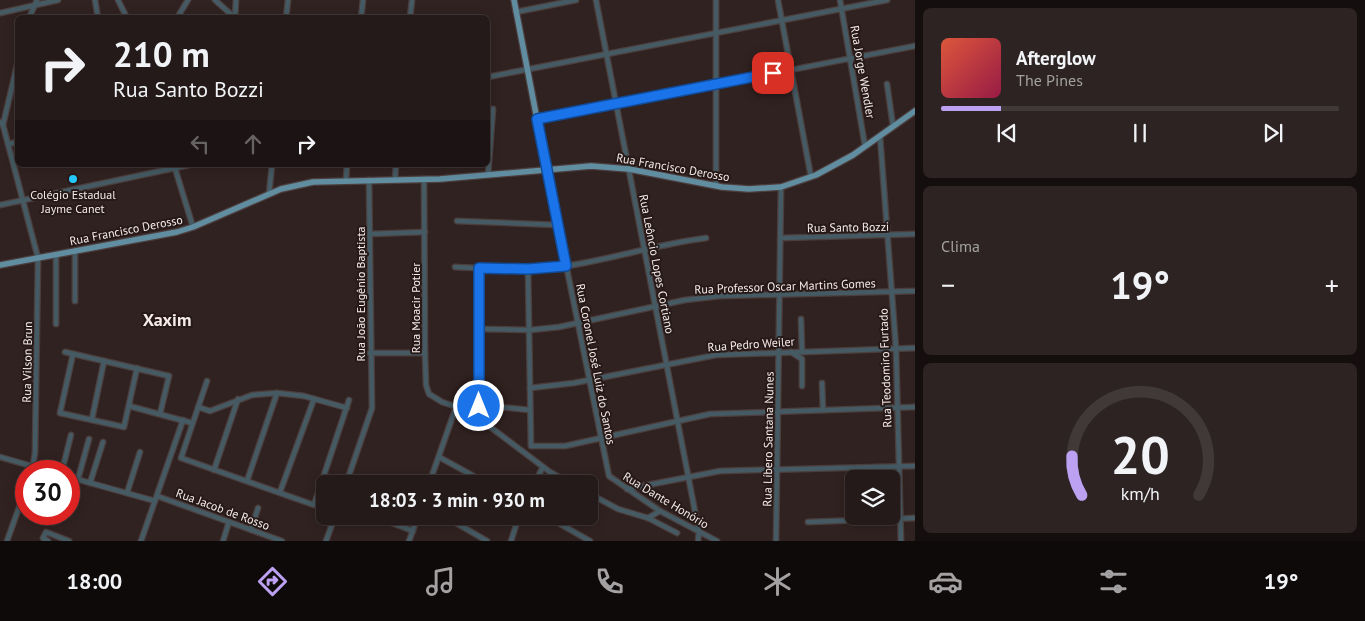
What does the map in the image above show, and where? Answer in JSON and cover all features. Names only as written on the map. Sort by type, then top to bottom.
[{"type":"main road","points":[[514,0],[547,171]]},
{"type":"main road","name":"Rua Francisco Derosso","points":[[0,265],[194,227],[270,194],[313,182],[424,179],[547,171],[591,166],[629,169],[716,186],[749,189],[781,187],[811,177],[865,146],[915,111]]},
{"type":"street","points":[[30,15],[36,0]]},
{"type":"street","points":[[0,13],[58,0]]},
{"type":"street","points":[[95,0],[98,15]]},
{"type":"street","points":[[118,0],[126,15]]},
{"type":"street","points":[[179,15],[188,0]]},
{"type":"street","points":[[215,0],[233,15]]},
{"type":"street","points":[[235,15],[236,0]]},
{"type":"street","points":[[286,15],[288,0]]},
{"type":"street","points":[[361,15],[363,0]]},
{"type":"street","points":[[410,15],[412,0]]},
{"type":"street","points":[[516,12],[576,0]]},
{"type":"street","name":"Rua Leôncio Lopes Cortiano","points":[[596,0],[699,532],[698,541]]},
{"type":"street","points":[[716,0],[716,186]]},
{"type":"street","points":[[778,0],[811,177]]},
{"type":"street","name":"Rua Jorge Wendler","points":[[840,0],[865,146]]},
{"type":"street","points":[[490,77],[887,0]]},
{"type":"street","points":[[537,119],[915,46]]},
{"type":"street","points":[[1,124],[15,72]]},
{"type":"street","points":[[887,84],[893,126]]},
{"type":"street","points":[[10,89],[15,88]]},
{"type":"street","points":[[490,149],[493,109]]},
{"type":"street","name":"Rua Vilson Brun","points":[[1,124],[24,198],[38,258],[33,460]]},
{"type":"street","name":"Rua Teodomiro Furtado","points":[[880,136],[896,348],[902,541]]},
{"type":"street","points":[[8,144],[15,143]]},
{"type":"street","points":[[0,204],[175,167],[194,227]]},
{"type":"street","points":[[270,194],[272,167]]},
{"type":"street","points":[[346,180],[347,167]]},
{"type":"street","points":[[395,180],[396,167]]},
{"type":"street","points":[[488,175],[489,167]]},
{"type":"street","name":"Rua Coronel José Luiz do Santos","points":[[547,171],[608,473]]},
{"type":"street","name":"Rua Moacir Potier","points":[[424,179],[425,354],[426,385],[430,394],[435,398],[469,411],[558,475]]},
{"type":"street","name":"Rua João Eugênio Baptista","points":[[349,475],[372,408],[369,180]]},
{"type":"street","name":"Rua Líbero Santana Nunes","points":[[776,541],[781,187]]},
{"type":"street","points":[[458,221],[558,225]]},
{"type":"street","points":[[370,234],[425,232]]},
{"type":"street","name":"Rua Santo Bozzi","points":[[781,238],[915,234]]},
{"type":"street","points":[[455,267],[528,269],[566,266],[644,248],[706,238]]},
{"type":"street","points":[[75,251],[75,301]]},
{"type":"street","points":[[56,254],[56,324]]},
{"type":"street","points":[[479,268],[479,406]]},
{"type":"street","points":[[528,269],[531,446],[565,446],[710,414],[915,407]]},
{"type":"street","name":"Rua Professor Oscar Martins Gomes","points":[[479,329],[530,330],[577,323],[701,298],[915,291]]},
{"type":"street","points":[[801,319],[802,351]]},
{"type":"street","name":"Rua Pedro Weiler","points":[[530,388],[574,383],[716,355],[915,348]]},
{"type":"street","points":[[65,352],[169,376],[160,414]]},
{"type":"street","points":[[791,352],[802,359],[802,386]]},
{"type":"street","points":[[73,354],[60,413],[124,426],[137,368]]},
{"type":"street","points":[[370,354],[425,354]]},
{"type":"street","points":[[92,419],[104,361]]},
{"type":"street","points":[[181,458],[207,381]]},
{"type":"street","points":[[822,383],[823,410]]},
{"type":"street","points":[[198,407],[210,411],[262,393],[277,393],[314,398],[347,408]]},
{"type":"street","points":[[247,481],[277,393]]},
{"type":"street","points":[[304,396],[311,407]]},
{"type":"street","points":[[280,492],[314,398]]},
{"type":"street","points":[[214,470],[238,400]]},
{"type":"street","points":[[171,456],[314,505],[349,400]]},
{"type":"street","points":[[227,404],[234,410]]},
{"type":"street","points":[[129,406],[192,423]]},
{"type":"street","points":[[469,411],[479,406],[530,410]]},
{"type":"street","points":[[432,475],[456,407]]},
{"type":"street","points":[[141,541],[183,420]]},
{"type":"street","points":[[65,460],[71,435]]},
{"type":"street","points":[[178,436],[187,439]]},
{"type":"street","points":[[80,472],[89,439]]},
{"type":"street","points":[[90,483],[103,442]]},
{"type":"street","points":[[127,493],[140,452]]},
{"type":"street","points":[[0,457],[15,462]]},
{"type":"street","points":[[439,457],[472,475]]},
{"type":"street","points":[[538,475],[543,466]]},
{"type":"street","points":[[627,488],[720,471],[915,466]]},
{"type":"street","name":"Rua Dante Honório","points":[[608,473],[610,478],[659,512],[717,541]]},
{"type":"street","name":"Rua Jacob de Rosso","points":[[80,480],[127,493],[156,498],[282,541]]},
{"type":"street","points":[[598,498],[618,509],[650,517],[677,534]]},
{"type":"street","points":[[251,530],[258,508]]},
{"type":"street","points":[[650,517],[659,512]]},
{"type":"street","points":[[808,522],[915,518]]},
{"type":"street","points":[[7,541],[15,519]]},
{"type":"street","points":[[223,541],[229,522]]},
{"type":"street","points":[[326,541],[332,525]]},
{"type":"street","points":[[394,525],[412,530]]},
{"type":"street","points":[[409,541],[414,525]]},
{"type":"street","points":[[460,525],[488,541]]},
{"type":"street","points":[[511,541],[516,525]]},
{"type":"street","points":[[562,525],[590,541]]},
{"type":"street","points":[[48,541],[44,538],[46,532],[68,541]]},
{"type":"place","name":"Colégio Estadual Jayme Canet","points":[[73,179]]},
{"type":"district","name":"Xaxim","points":[[167,319]]},
{"type":"route","points":[[479,406],[479,268],[528,269],[566,266],[537,119],[773,73]]}]
